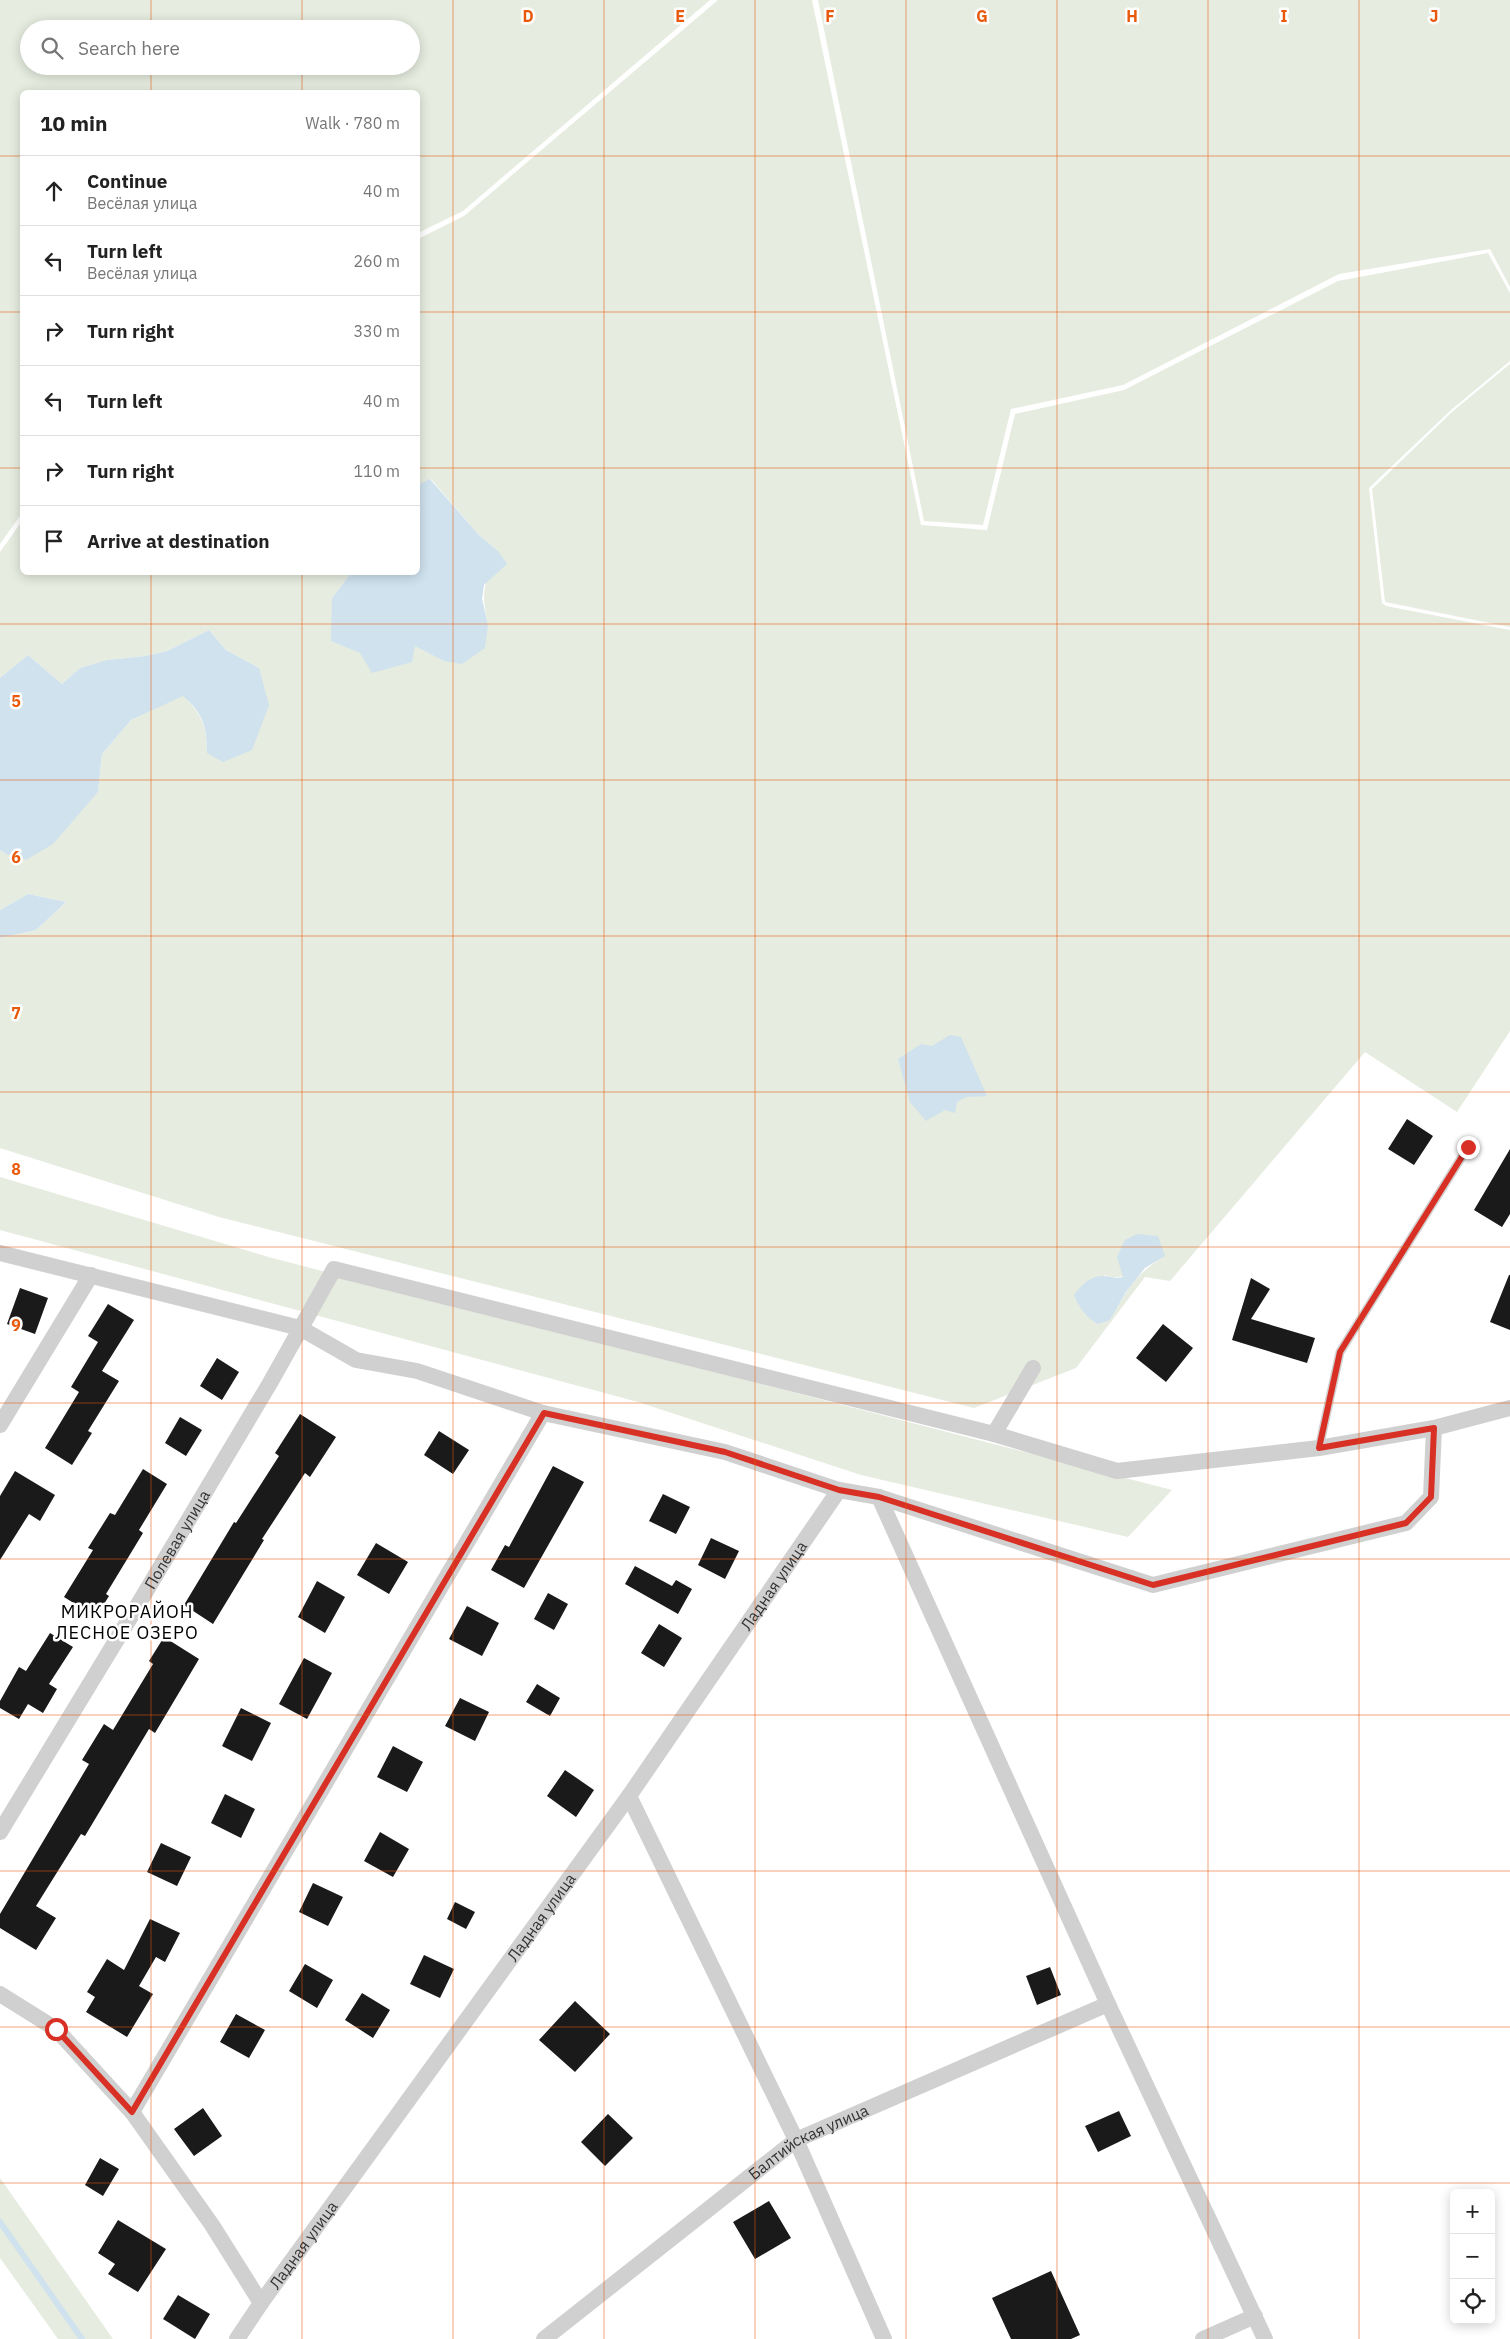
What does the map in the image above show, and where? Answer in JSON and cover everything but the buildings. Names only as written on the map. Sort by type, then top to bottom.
[{"type":"street","points":[[0,1254],[300,1328],[356,1360],[417,1371],[544,1413],[725,1452],[839,1490],[879,1497],[1153,1585],[1406,1523],[1431,1497],[1434,1428]]},
{"type":"street","name":"Полевая улица","points":[[0,1832],[150,1586],[334,1269],[994,1434]]},
{"type":"street","points":[[0,1426],[91,1276]]},
{"type":"street","points":[[1033,1368],[994,1434],[1117,1471],[1319,1448],[1434,1428],[1510,1408]]},
{"type":"street","points":[[132,2112],[544,1413]]},
{"type":"street","name":"Ладная улица","points":[[237,2339],[261,2303],[629,1796],[839,1490]]},
{"type":"street","points":[[879,1497],[1108,2004],[1265,2339]]},
{"type":"street","points":[[629,1796],[796,2140],[884,2339]]},
{"type":"street","points":[[0,1994],[56,2029],[132,2112],[212,2226],[261,2303]]},
{"type":"street","name":"Балтийская улица","points":[[544,2339],[796,2140],[1108,2004]]},
{"type":"street","points":[[1203,2339],[1255,2316]]},
{"type":"lane","points":[[1319,1448],[1340,1352],[1468,1147]]},
{"type":"shaded area","points":[[0,0],[710,0],[463,211],[420,232],[420,90],[20,90],[20,516],[0,544]]},
{"type":"shaded area","points":[[718,0],[812,0],[921,525],[987,530],[1015,414],[1124,390],[1338,281],[1488,253],[1510,293],[1510,361],[1451,410],[1369,488],[1382,603],[1386,606],[1510,630],[1510,1031],[1457,1112],[1365,1052],[1170,1281],[1145,1277],[1076,1368],[974,1408],[219,1217],[0,1148],[0,938],[36,930],[66,902],[28,894],[0,910],[0,850],[6,854],[98,792],[102,754],[131,720],[183,695],[202,721],[206,735],[207,753],[259,668],[226,650],[209,630],[167,651],[145,656],[107,660],[80,668],[62,684],[28,655],[0,678],[0,552],[20,524],[20,575],[349,575],[332,598],[444,661],[488,625],[484,603],[485,587],[498,551],[479,535],[431,479],[420,484],[420,238],[464,216]],"holes":[[[1165,1256],[1146,1269],[1133,1284],[1110,1320],[1104,1275],[1112,1277],[1128,1275],[1143,1269]]]},
{"type":"shaded area","points":[[818,0],[1510,0],[1510,287],[1490,249],[1339,274],[1123,385],[1011,409],[983,525],[924,521]]},
{"type":"shaded area","points":[[1510,364],[1510,627],[1385,602],[1372,489],[1453,411]]},
{"type":"shaded area","points":[[0,1177],[272,1258],[1172,1490],[1128,1537],[861,1475],[638,1402],[0,1230]]},
{"type":"shaded area","points":[[0,2178],[113,2339],[58,2339],[0,2258]]},
{"type":"water","points":[[430,479],[479,535],[498,551],[507,564],[484,585],[482,599],[488,625],[485,648],[462,664],[444,661],[415,646],[412,662],[372,673],[360,653],[331,641],[332,598],[349,575],[420,575],[420,484]]},
{"type":"water","points":[[209,630],[226,650],[259,668],[269,705],[252,750],[223,762],[207,753],[205,728],[195,708],[183,696],[131,720],[102,754],[98,792],[53,844],[26,860],[6,854],[0,850],[0,678],[28,655],[62,684],[80,668],[107,660],[145,656],[167,651]]},
{"type":"water","points":[[28,894],[66,902],[36,930],[0,938],[0,910]]},
{"type":"water","points":[[950,1035],[961,1037],[987,1096],[966,1097],[957,1102],[955,1113],[945,1110],[926,1121],[910,1102],[898,1059],[921,1044],[932,1046]]},
{"type":"water","points":[[1137,1234],[1158,1236],[1165,1256],[1145,1268],[1126,1292],[1110,1320],[1098,1324],[1084,1312],[1074,1295],[1090,1279],[1098,1276],[1123,1277],[1117,1257],[1125,1240]]},
{"type":"waterway","points":[[0,2222],[82,2339]]},
{"type":"district","name":"МИКРОРАЙОН ЛЕСНОЕ ОЗЕРО","points":[[127,1621]]},
{"type":"route","points":[[56,2029],[132,2112],[544,1413],[725,1452],[839,1490],[879,1497],[1153,1585],[1406,1523],[1431,1497],[1434,1428],[1319,1448],[1340,1352],[1468,1147]]}]
